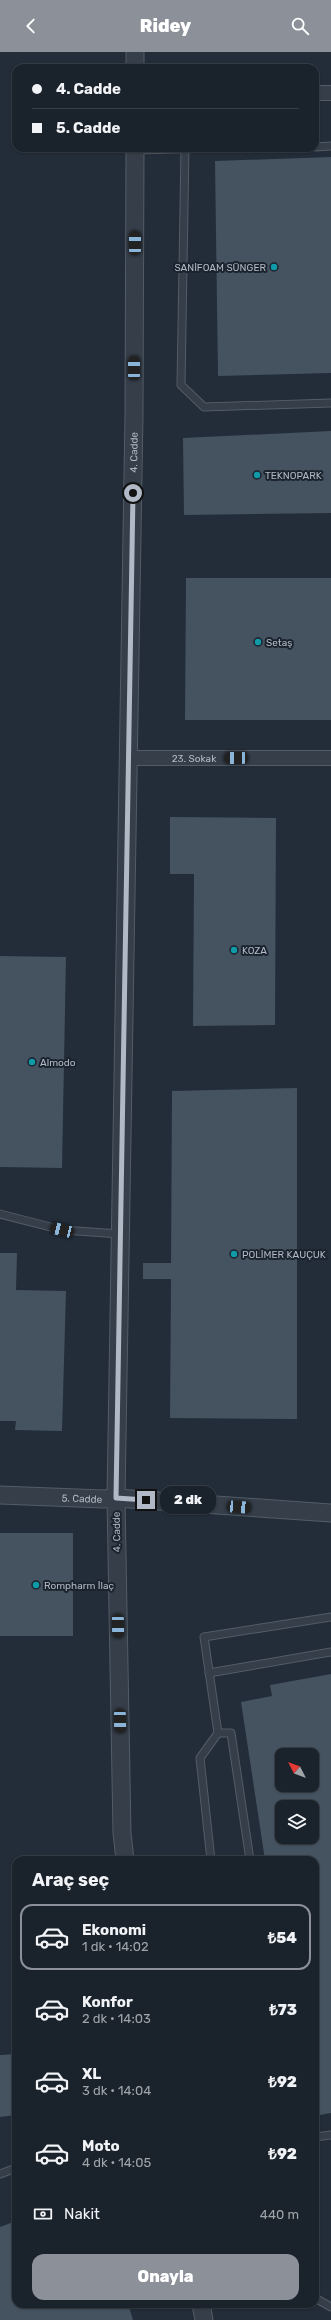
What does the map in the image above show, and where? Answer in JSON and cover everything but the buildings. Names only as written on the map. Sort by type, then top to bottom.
[{"type":"street","points":[[135,52],[135,64]]},
{"type":"street","points":[[319,93],[331,93]]},
{"type":"street","name":"4. Cadde","points":[[125,1856],[122,1833],[116,1498],[134,415],[135,152]]},
{"type":"street","name":"23. Sokak","points":[[129,758],[331,758]]},
{"type":"street","name":"5. Cadde","points":[[0,1495],[116,1498],[331,1513]]},
{"type":"street","points":[[202,2308],[204,2320]]},
{"type":"lane","points":[[319,147],[331,146]]},
{"type":"lane","points":[[185,152],[181,384],[204,407],[331,403]]},
{"type":"lane","points":[[0,1214],[62,1230],[120,1234]]},
{"type":"lane","points":[[211,1856],[200,1758],[218,1733],[204,1637],[331,1617]]},
{"type":"lane","points":[[209,1674],[331,1652]]},
{"type":"lane","points":[[218,1733],[230,1733],[249,1856]]},
{"type":"lane","points":[[319,2137],[331,2135]]},
{"type":"lane","points":[[0,2174],[12,2170]]},
{"type":"lane","points":[[319,2300],[331,2307]]},
{"type":"place","name":"SANİFOAM SÜNGER","points":[[274,267]]},
{"type":"place","name":"TEKNOPARK","points":[[257,475]]},
{"type":"place","name":"Setaş","points":[[258,642]]},
{"type":"place","name":"KOZA","points":[[234,950]]},
{"type":"place","name":"Almodo","points":[[32,1062]]},
{"type":"place","name":"POLİMER KAUÇUK","points":[[234,1254]]},
{"type":"place","name":"Rompharm İlaç","points":[[36,1585]]},
{"type":"route","points":[[133,493],[116,1498],[146,1500]]}]
